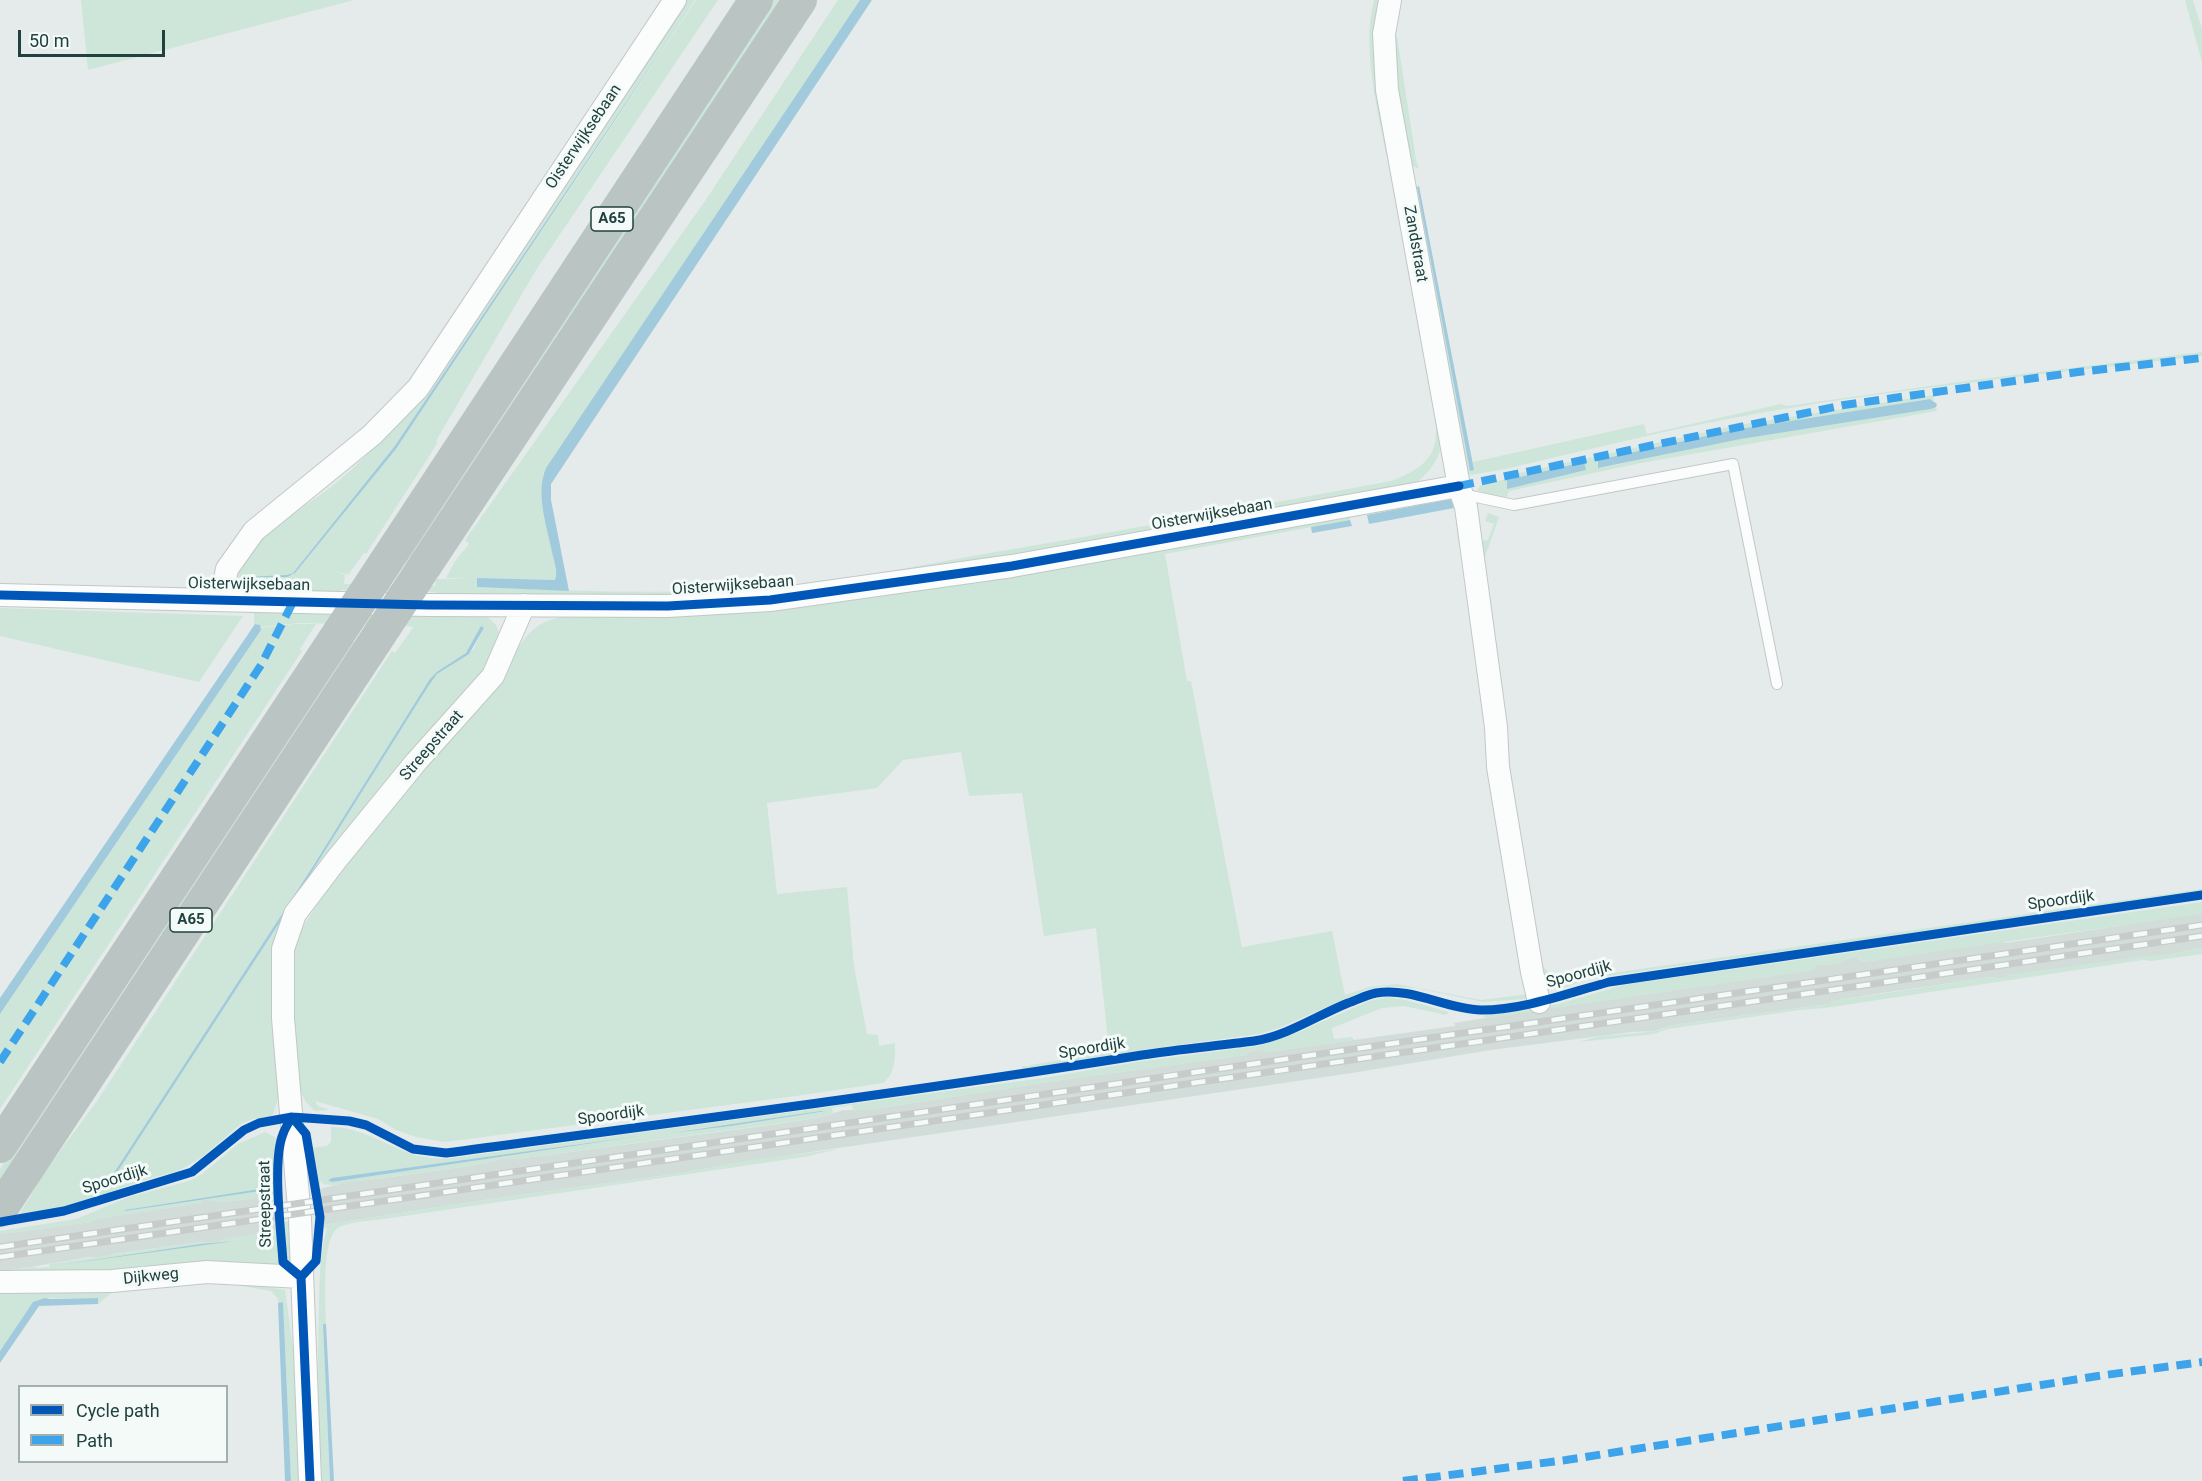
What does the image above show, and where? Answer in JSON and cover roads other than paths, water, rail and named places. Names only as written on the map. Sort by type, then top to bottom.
[{"type":"highway","name":"A65","points":[[0,1146],[756,0]]},
{"type":"highway","name":"A65","points":[[4,1203],[800,0]]},
{"type":"street","name":"Oisterwijksebaan","points":[[221,599],[227,569],[254,531],[372,435],[418,388],[675,0]]},
{"type":"street","name":"Zandstraat","points":[[1390,0],[1384,34],[1387,90],[1466,507],[1496,727],[1498,767],[1539,1002]]},
{"type":"street","name":"Oisterwijksebaan","points":[[0,595],[428,605],[669,606],[770,600],[1012,566],[1461,490]]},
{"type":"street","name":"Streepstraat","points":[[310,1481],[300,1220],[283,1018],[283,949],[296,914],[330,869],[416,762],[493,676],[524,605]]},
{"type":"street","name":"Dijkweg","points":[[0,1282],[112,1281],[207,1272],[301,1277]]},
{"type":"lane","points":[[1461,490],[1514,505],[1733,464],[1778,684]]},
{"type":"water","points":[[695,0],[396,449],[295,573],[287,577],[245,577],[293,573],[394,447]]},
{"type":"water","points":[[860,0],[872,0],[551,484],[551,500],[569,591],[477,587],[477,578],[555,580],[555,566],[542,499],[546,468]]},
{"type":"water","points":[[1419,186],[1474,470],[1470,471],[1417,187]]},
{"type":"water","points":[[1930,399],[1937,404],[1936,407],[1741,439],[1598,468],[1598,460],[1733,430]]},
{"type":"water","points":[[1584,462],[1586,470],[1507,489],[1507,480]]},
{"type":"water","points":[[1451,499],[1454,508],[1369,524],[1367,515]]},
{"type":"water","points":[[1350,520],[1352,526],[1312,533],[1311,527]]},
{"type":"water","points":[[255,624],[260,625],[261,630],[0,1014],[0,998]]},
{"type":"water","points":[[481,626],[484,628],[469,654],[437,674],[429,685],[291,905],[114,1177],[112,1176],[313,866],[430,679],[438,671],[466,653]]},
{"type":"water","points":[[821,1111],[826,1111],[670,1133]]},
{"type":"water","points":[[647,1135],[332,1182],[328,1180],[332,1178]]},
{"type":"water","points":[[266,1188],[267,1190],[125,1211],[125,1210]]},
{"type":"water","points":[[234,1241],[59,1265],[201,1244]]},
{"type":"water","points":[[45,1298],[98,1298],[98,1304],[39,1306],[0,1363],[0,1351],[33,1302]]},
{"type":"water","points":[[283,1302],[291,1481],[285,1481],[278,1303]]},
{"type":"water","points":[[323,1324],[326,1324],[334,1481],[330,1481]]},
{"type":"railway","points":[[0,1247],[2202,925]]},
{"type":"railway","points":[[0,1257],[2202,936]]}]
